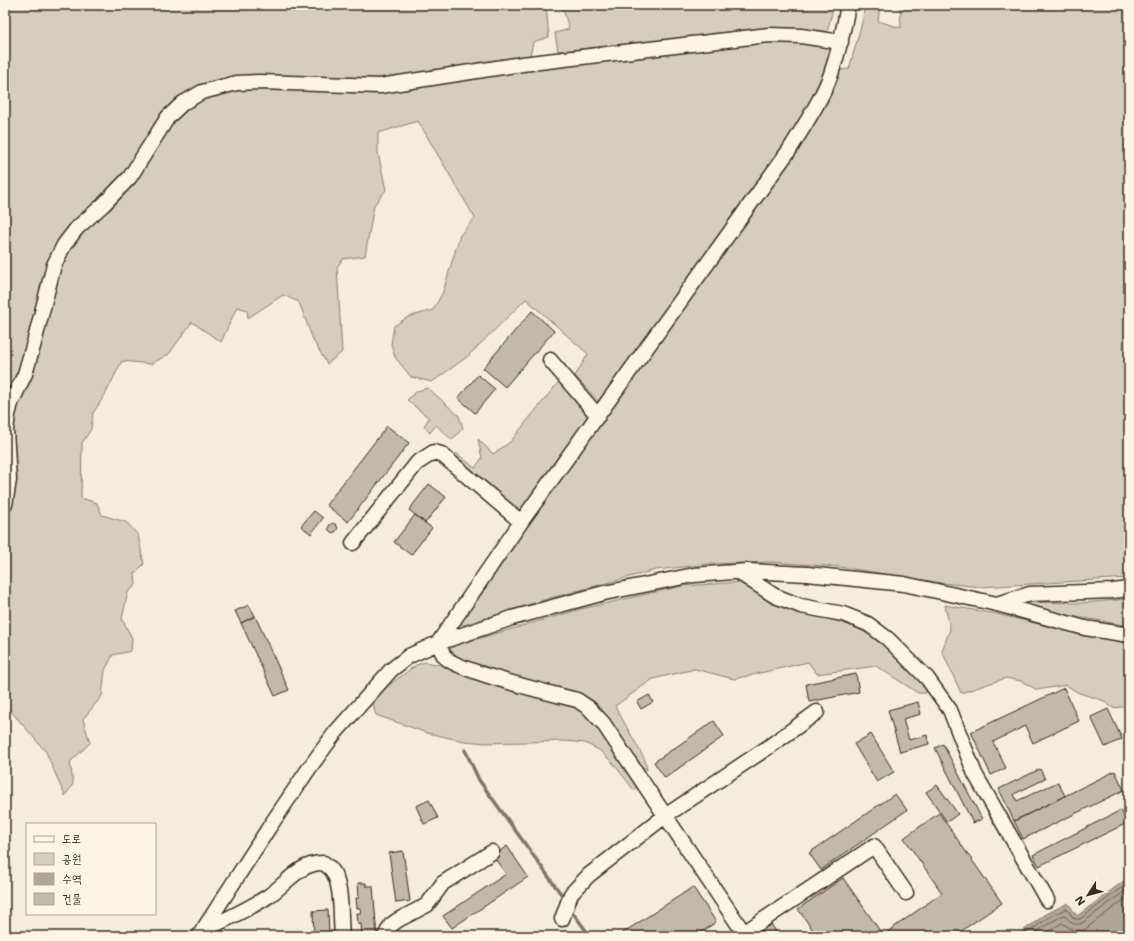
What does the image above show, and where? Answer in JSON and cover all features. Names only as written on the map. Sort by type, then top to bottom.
[{"type":"street","points":[[438,643],[521,522],[790,149],[809,118],[831,75],[841,42],[848,5]]},
{"type":"street","points":[[5,505],[10,480],[6,430],[10,402],[24,374],[34,343],[54,265],[64,245],[77,228],[103,205],[130,177],[168,117],[183,103],[202,92],[237,83],[259,82],[380,86],[522,64],[769,35],[800,36],[841,42]]},
{"type":"street","points":[[550,360],[598,416]]},
{"type":"street","points":[[353,543],[417,462],[434,452],[441,454],[521,522]]},
{"type":"street","points":[[738,572],[775,596],[801,606],[843,614],[868,624],[888,640],[927,678],[950,710],[975,774],[1047,900]]},
{"type":"street","points":[[201,933],[310,766],[335,733],[391,670],[409,656],[438,643],[512,618],[604,593],[694,575],[738,572],[807,574],[904,584],[997,604],[1085,628],[1129,635]]},
{"type":"street","points":[[997,604],[1030,594],[1129,589]]},
{"type":"street","points":[[438,643],[445,657],[454,663],[471,670],[577,700],[589,708],[603,723],[665,816],[741,935],[874,846],[906,893]]},
{"type":"street","points":[[562,919],[571,894],[590,875],[665,816],[770,746],[817,712]]},
{"type":"street","points":[[385,936],[391,925],[427,905],[443,883],[492,852]]},
{"type":"street","points":[[201,933],[268,897],[302,868],[315,862],[324,863],[331,869],[336,879],[340,897],[342,936]]},
{"type":"green space","points":[[5,5],[546,5],[549,37],[533,42],[530,56],[520,60],[377,81],[202,88],[127,175],[76,224],[30,339],[5,410]]},
{"type":"green space","points":[[562,5],[834,5],[827,32],[771,31],[558,51],[555,33],[569,29]]},
{"type":"green space","points":[[864,5],[880,5],[878,21],[901,28],[900,5],[1129,5],[1129,578],[981,587],[942,583],[840,567],[770,562],[710,564],[656,570],[550,598],[464,625],[460,624],[458,621],[836,78],[840,70],[849,69],[863,19]]},
{"type":"green space","points":[[771,39],[829,47],[833,55],[831,63],[785,148],[600,403],[575,376],[588,354],[526,299],[467,357],[432,382],[411,377],[395,357],[391,344],[394,326],[408,317],[433,310],[443,292],[460,235],[475,218],[418,121],[378,133],[378,153],[386,190],[374,205],[365,256],[343,259],[337,267],[342,352],[327,364],[313,340],[299,302],[283,295],[248,318],[247,310],[237,307],[221,342],[192,322],[169,354],[151,364],[122,361],[106,393],[93,413],[91,429],[82,443],[81,498],[97,503],[102,515],[126,522],[138,535],[144,564],[135,573],[136,585],[128,592],[122,619],[132,638],[131,651],[113,655],[105,670],[102,696],[83,719],[90,743],[70,762],[73,784],[65,796],[46,752],[5,704],[5,519],[10,508],[11,429],[57,264],[173,119],[205,96],[237,88],[518,71]]},
{"type":"green space","points":[[561,379],[591,416],[521,513],[453,457],[456,453],[475,468],[482,458],[478,439],[493,454],[510,442]]},
{"type":"green space","points":[[428,388],[459,416],[463,428],[452,440],[436,425],[430,433],[424,426],[429,418],[407,400],[417,391]]},
{"type":"green space","points":[[743,582],[809,614],[851,625],[881,641],[915,674],[927,689],[926,693],[918,693],[876,666],[817,674],[808,662],[734,679],[695,669],[653,679],[615,706],[645,760],[647,770],[639,764],[595,702],[580,693],[479,667],[462,660],[450,649],[456,645],[581,609],[682,586]]},
{"type":"green space","points":[[1129,599],[1129,626],[1051,612],[1027,605],[1028,602],[1081,603]]},
{"type":"green space","points":[[945,605],[997,614],[1098,638],[1129,643],[1129,706],[1113,708],[1102,700],[1079,693],[1066,685],[1037,690],[1021,681],[1006,678],[961,693],[942,651],[950,629]]},
{"type":"green space","points":[[425,662],[437,664],[583,709],[598,725],[639,787],[634,790],[613,763],[599,750],[585,743],[565,741],[486,743],[464,741],[427,733],[376,715],[373,705],[380,692],[416,665]]},
{"type":"water","points":[[1129,877],[1129,936],[1016,936],[1046,914],[1068,903],[1077,916]]},
{"type":"building","points":[[532,311],[554,331],[505,387],[483,368]]},
{"type":"building","points":[[478,375],[495,389],[475,413],[458,398]]},
{"type":"building","points":[[387,426],[409,443],[348,522],[326,505]]},
{"type":"building","points":[[429,484],[446,497],[425,523],[409,510]]},
{"type":"building","points":[[314,511],[323,518],[311,534],[301,526]]},
{"type":"building","points":[[415,515],[432,528],[411,555],[394,542]]},
{"type":"building","points":[[333,523],[338,528],[333,533],[328,528]]},
{"type":"building","points":[[249,605],[255,616],[241,623],[235,611]]},
{"type":"building","points":[[255,616],[289,690],[275,696],[241,623]]},
{"type":"building","points":[[856,674],[859,692],[809,702],[806,684]]},
{"type":"building","points":[[1064,688],[1079,721],[1033,743],[1025,726],[993,742],[1006,768],[991,775],[971,732]]},
{"type":"building","points":[[649,695],[653,702],[641,709],[637,702]]},
{"type":"building","points":[[918,702],[921,714],[903,719],[909,740],[927,735],[929,744],[900,752],[888,710]]},
{"type":"building","points":[[1108,709],[1122,739],[1105,747],[1091,717]]},
{"type":"building","points":[[714,721],[724,736],[665,778],[654,762]]},
{"type":"building","points":[[871,734],[894,772],[877,782],[854,744]]},
{"type":"building","points":[[943,744],[982,819],[973,823],[935,748]]},
{"type":"building","points":[[1040,769],[1045,779],[1014,794],[1017,801],[1058,782],[1065,796],[1014,821],[999,789]]},
{"type":"building","points":[[1115,771],[1124,790],[1023,839],[1014,821]]},
{"type":"building","points":[[937,785],[958,814],[947,822],[926,792]]},
{"type":"building","points":[[895,794],[907,810],[821,870],[809,853]]},
{"type":"building","points":[[429,800],[438,818],[424,824],[416,806]]},
{"type":"building","points":[[1121,810],[1127,823],[1039,866],[1033,855]]},
{"type":"building","points":[[939,813],[1002,903],[954,936],[884,936],[883,935],[942,893],[904,838]]},
{"type":"building","points":[[507,846],[528,877],[452,928],[443,916],[506,874],[493,856]]},
{"type":"building","points":[[403,851],[410,901],[396,903],[389,853]]},
{"type":"building","points":[[843,878],[884,936],[817,936],[798,909]]},
{"type":"building","points":[[358,883],[366,883],[366,886],[373,886],[377,936],[362,936],[361,924],[358,924],[357,913],[361,913],[360,908],[357,908],[356,898],[359,898]]},
{"type":"building","points":[[693,887],[716,922],[696,936],[622,936],[621,934]]},
{"type":"building","points":[[328,910],[329,936],[314,936],[313,911]]},
{"type":"building","points":[[771,924],[779,936],[765,936],[761,931]]},
{"type":"waterway","points":[[465,750],[479,780],[561,894]]},
{"type":"waterway","points":[[573,913],[590,936]]}]
